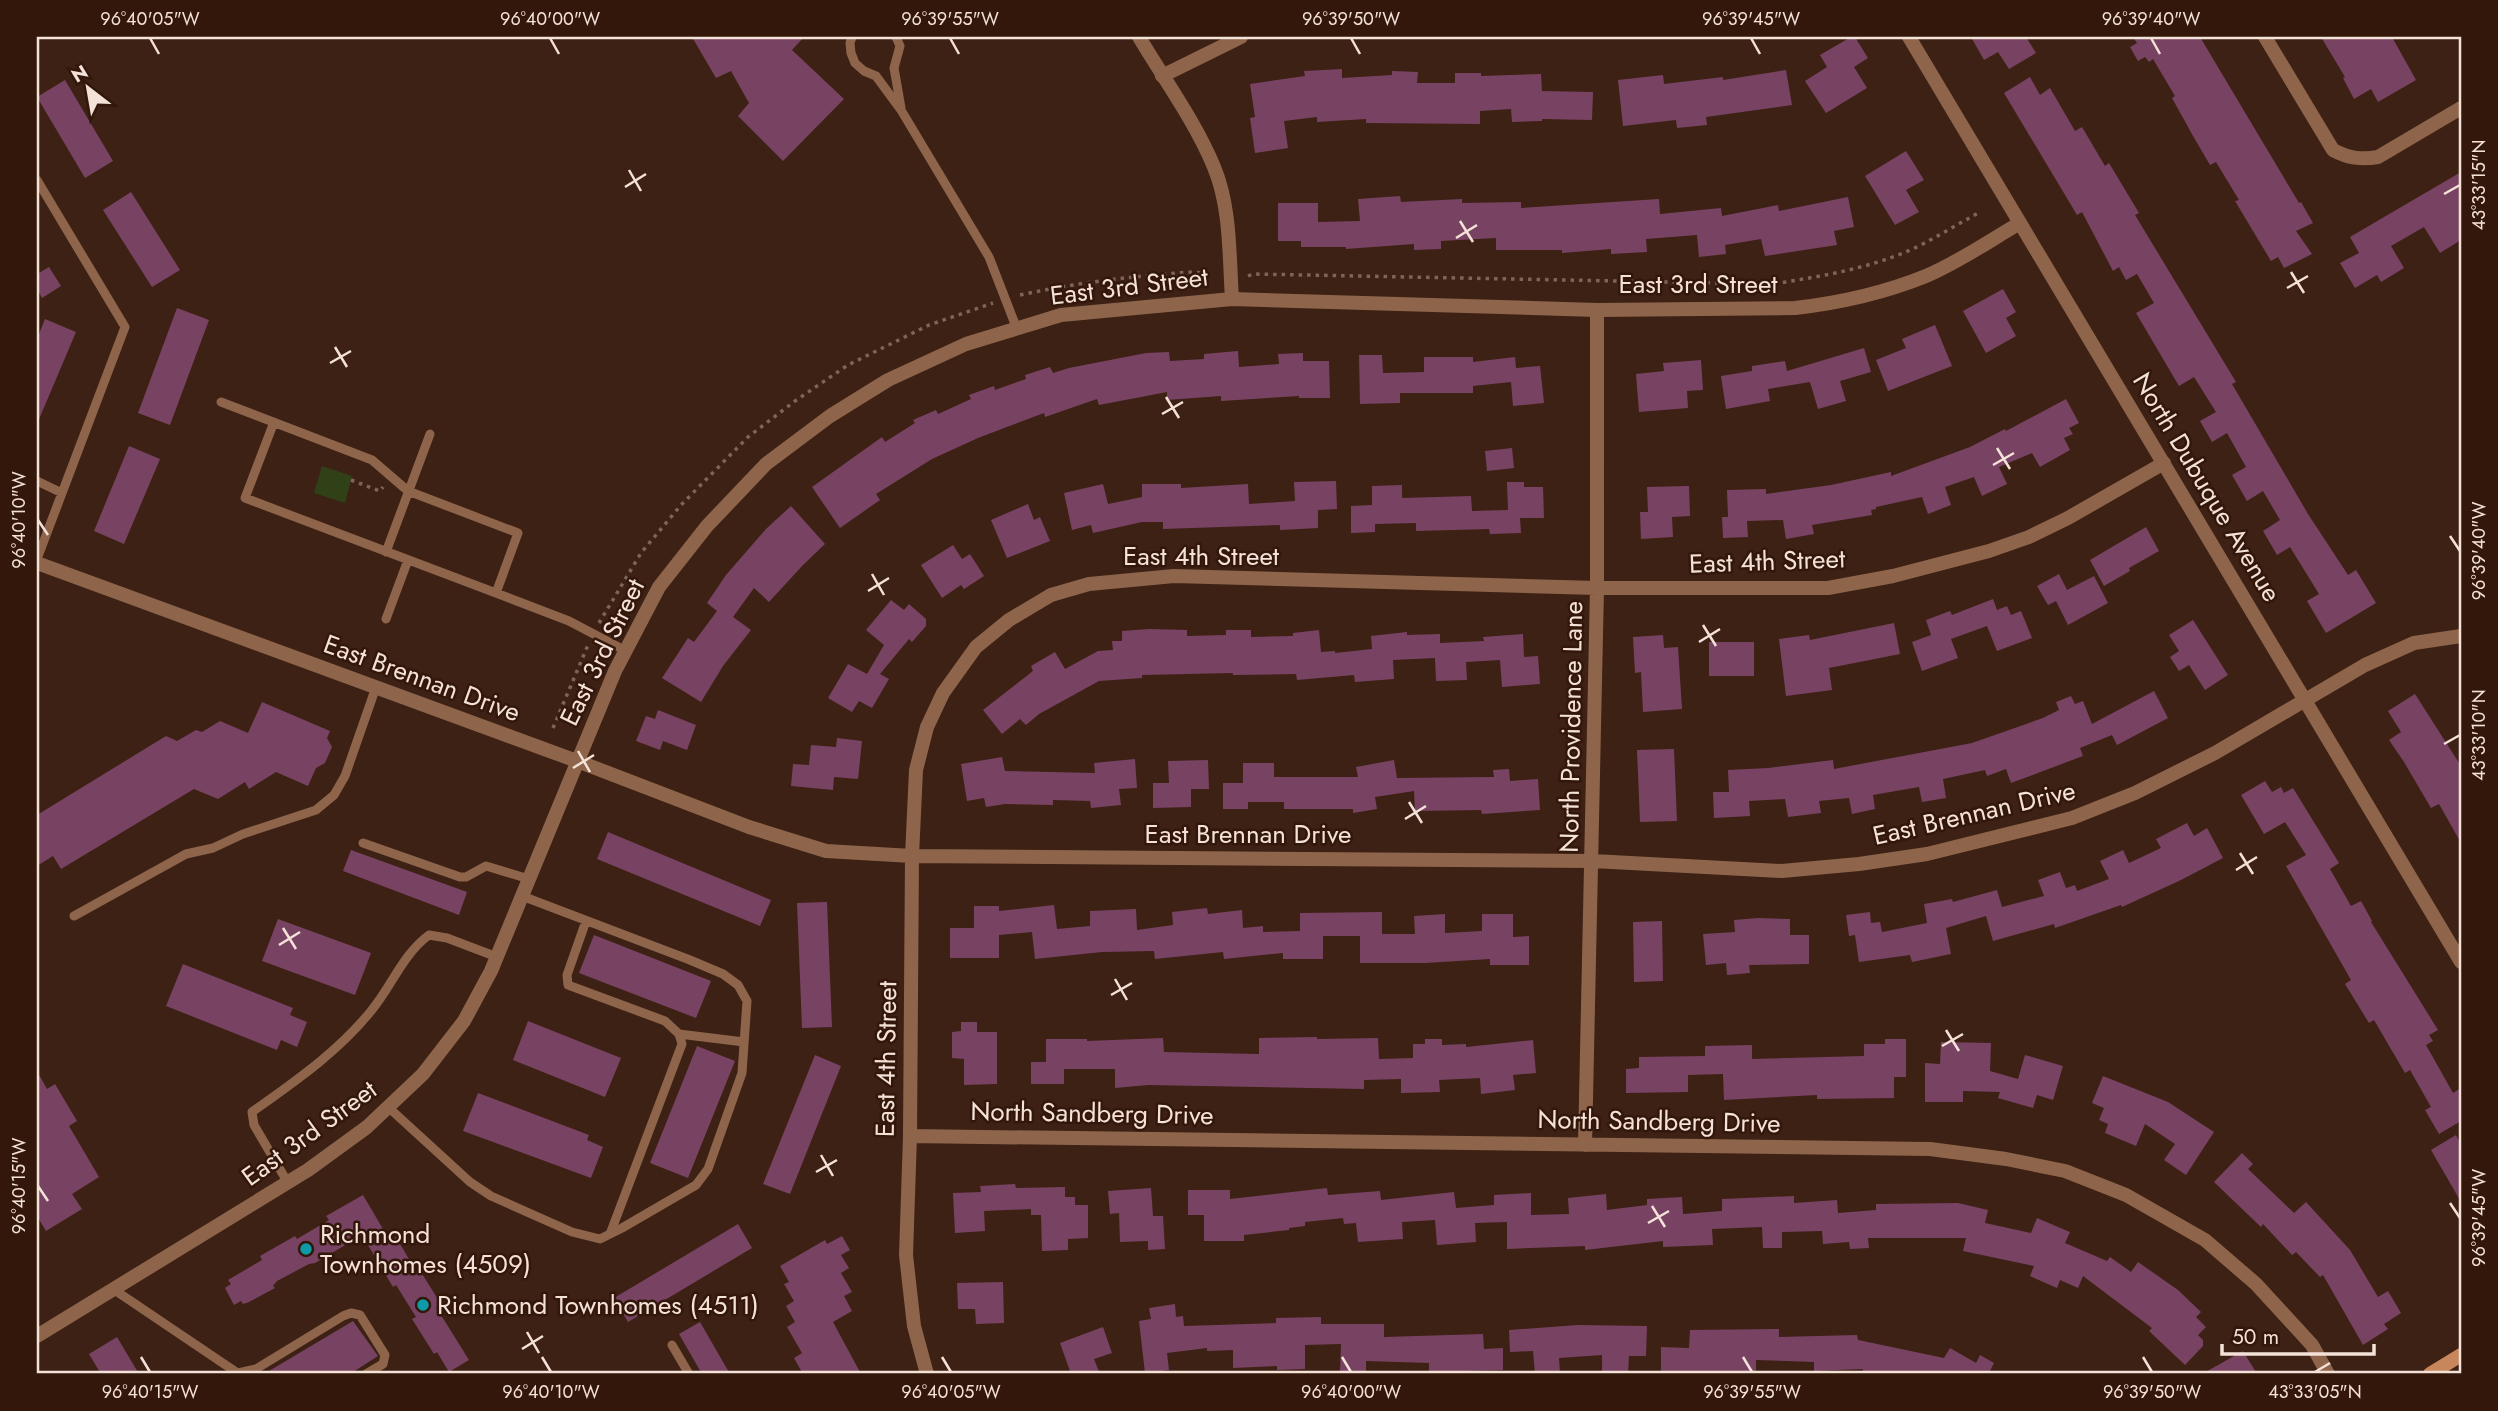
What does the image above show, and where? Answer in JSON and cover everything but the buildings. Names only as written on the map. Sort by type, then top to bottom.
[{"type":"main road","points":[[2430,1374],[2461,1355]]},
{"type":"street","points":[[1139,37],[1192,122],[1215,168],[1227,216],[1233,299]]},
{"type":"street","points":[[1162,76],[1241,37]]},
{"type":"street","name":"North Dubuque Avenue","points":[[1909,37],[2461,962]]},
{"type":"street","points":[[2265,37],[2333,150],[2347,157],[2378,157],[2461,108]]},
{"type":"street","name":"East 3rd Street","points":[[38,1333],[288,1183],[367,1127],[423,1074],[464,1021],[496,957],[624,650],[659,587],[707,526],[766,464],[830,416],[887,380],[967,344],[1061,315],[1233,299],[1597,310],[1794,308],[1826,305],[1927,275],[2020,223]]},
{"type":"street","name":"North Providence Lane","points":[[1585,1145],[1597,588],[1597,310]]},
{"type":"street","name":"East 4th Street","points":[[927,1374],[914,1326],[906,1255],[910,1136],[912,856],[916,770],[928,727],[943,693],[976,647],[1009,620],[1051,595],[1089,583],[1174,576],[1597,588],[1828,588],[1956,561],[2029,537],[2164,463]]},
{"type":"street","name":"East Brennan Drive","points":[[37,561],[749,827],[826,850],[912,856],[1593,861],[1782,871],[1859,864],[1927,854],[2072,818],[2136,793],[2215,752],[2365,665],[2414,643],[2461,636]]},
{"type":"street","name":"North Sandberg Drive","points":[[910,1136],[1930,1149],[2006,1159],[2066,1171],[2126,1195],[2205,1240],[2256,1284],[2312,1345],[2328,1374]]},
{"type":"lane","points":[[852,37],[851,53],[855,63],[876,76],[901,110],[989,257],[1017,329]]},
{"type":"lane","points":[[896,37],[900,46],[894,68],[901,110]]},
{"type":"lane","points":[[37,180],[124,327],[37,561]]},
{"type":"lane","points":[[221,402],[372,460],[408,491],[518,533],[496,593]]},
{"type":"lane","points":[[274,422],[245,498],[569,621],[624,650]]},
{"type":"lane","points":[[386,552],[430,434]]},
{"type":"lane","points":[[37,481],[62,493]]},
{"type":"lane","points":[[386,619],[408,560]]},
{"type":"lane","points":[[74,916],[186,854],[213,848],[243,834],[316,810],[334,795],[345,776],[376,687]]},
{"type":"lane","points":[[363,843],[460,877],[466,877],[486,866],[529,879]]},
{"type":"lane","points":[[388,1107],[470,1182],[491,1196],[572,1232],[600,1239],[695,1185],[708,1169],[742,1073],[747,1001],[738,985],[712,970],[522,896]]},
{"type":"lane","points":[[586,920],[566,975],[568,985],[665,1021],[679,1034],[682,1044],[610,1234]]},
{"type":"lane","points":[[288,1183],[254,1125],[252,1112],[328,1056],[372,1011],[416,945],[429,935],[447,938],[496,957]]},
{"type":"lane","points":[[679,1034],[744,1042]]},
{"type":"lane","points":[[113,1289],[238,1373],[256,1369],[343,1316],[351,1313],[360,1315],[385,1355],[383,1364],[366,1374]]},
{"type":"lane","points":[[672,1345],[689,1374]]},
{"type":"path","points":[[1248,276],[1367,275],[1773,284],[1830,275],[1870,264],[1920,245],[1980,212]]},
{"type":"path","points":[[988,304],[1087,281],[1183,273],[1211,276]]},
{"type":"path","points":[[351,480],[380,491],[390,476]]},
{"type":"green space","points":[[322,466],[352,476],[345,503],[314,493]]},
{"type":"place","name":"Richmond Townhomes (4509)","points":[[306,1249]]},
{"type":"place","name":"Richmond Townhomes (4511)","points":[[423,1305]]}]
